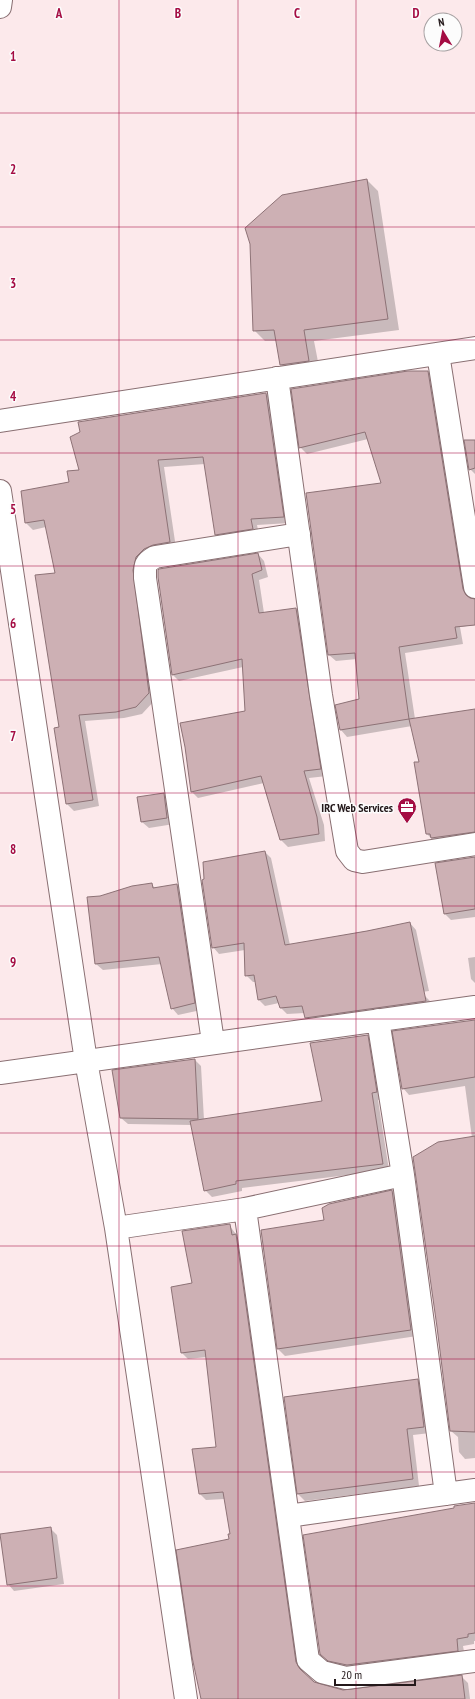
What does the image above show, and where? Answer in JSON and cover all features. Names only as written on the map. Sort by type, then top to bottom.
[{"type":"street","points":[[0,7],[1,0]]},
{"type":"street","points":[[0,421],[475,348]]},
{"type":"street","points":[[438,354],[475,587]]},
{"type":"street","points":[[277,378],[321,695],[347,851],[354,860],[363,862],[475,844]]},
{"type":"street","points":[[0,491],[86,1061],[116,1228],[186,1699]]},
{"type":"street","points":[[213,1042],[145,578],[145,566],[148,560],[155,557],[299,534]]},
{"type":"street","points":[[0,1073],[213,1042],[475,1007]]},
{"type":"street","points":[[378,1020],[403,1175],[446,1494]]},
{"type":"street","points":[[116,1228],[245,1209],[403,1175]]},
{"type":"street","points":[[245,1209],[308,1660],[322,1672],[346,1678],[475,1661]]},
{"type":"street","points":[[288,1516],[475,1490]]},
{"type":"building","points":[[367,179],[388,319],[304,330],[309,361],[280,365],[274,330],[253,331],[250,244],[245,228],[282,195]]},
{"type":"building","points":[[408,371],[428,371],[463,589],[466,595],[475,599],[475,625],[455,627],[457,638],[399,647],[409,719],[340,730],[335,705],[359,699],[355,653],[328,655],[306,493],[381,483],[365,432],[299,448],[291,389]]},
{"type":"building","points":[[266,393],[284,517],[251,519],[253,529],[215,535],[203,457],[158,460],[170,542],[153,545],[144,549],[136,557],[133,570],[149,693],[136,707],[116,712],[79,715],[93,800],[66,804],[54,728],[59,727],[35,575],[55,573],[44,520],[25,523],[21,491],[69,482],[67,471],[79,470],[70,437],[80,432],[78,422]]},
{"type":"building","points":[[464,440],[475,440],[475,468],[469,470]]},
{"type":"building","points":[[258,553],[262,570],[252,574],[259,613],[296,608],[321,769],[304,771],[317,817],[319,834],[280,840],[261,776],[191,792],[180,723],[245,711],[242,659],[172,675],[158,577],[159,569]]},
{"type":"building","points":[[475,709],[475,832],[431,838],[430,834],[426,834],[414,762],[419,762],[409,719]]},
{"type":"building","points":[[164,793],[167,818],[141,822],[137,797]]},
{"type":"building","points":[[265,851],[285,945],[410,922],[426,1001],[305,1018],[302,1006],[280,1008],[276,996],[258,1000],[254,975],[245,976],[244,943],[212,948],[202,880],[204,879],[203,862]]},
{"type":"building","points":[[475,857],[475,909],[444,914],[435,863]]},
{"type":"building","points":[[152,883],[153,888],[177,884],[195,1003],[171,1009],[159,957],[95,964],[87,897],[100,896],[132,886]]},
{"type":"building","points":[[475,1020],[475,1077],[402,1089],[392,1031]]},
{"type":"building","points":[[368,1035],[377,1092],[372,1093],[383,1164],[236,1181],[236,1184],[204,1191],[190,1121],[322,1101],[310,1043]]},
{"type":"building","points":[[195,1059],[198,1119],[120,1118],[112,1070]]},
{"type":"building","points":[[475,1136],[475,1432],[450,1431],[413,1157],[438,1142]]},
{"type":"building","points":[[392,1190],[411,1330],[277,1349],[261,1230],[324,1220],[322,1208],[329,1204]]},
{"type":"building","points":[[230,1224],[232,1235],[236,1234],[296,1662],[300,1669],[314,1682],[343,1690],[462,1675],[465,1699],[201,1699],[192,1657],[176,1550],[229,1539],[228,1534],[230,1534],[223,1492],[199,1494],[192,1449],[216,1447],[205,1350],[181,1353],[171,1287],[192,1283],[182,1231]]},
{"type":"building","points":[[418,1379],[424,1427],[407,1429],[413,1479],[297,1494],[284,1397]]},
{"type":"building","points":[[475,1503],[475,1633],[468,1634],[468,1637],[457,1639],[458,1651],[347,1665],[328,1661],[320,1654],[303,1535]]},
{"type":"building","points":[[51,1527],[57,1578],[7,1585],[0,1534]]},
{"type":"place","name":"IRC Web Services","points":[[407,824]]}]
